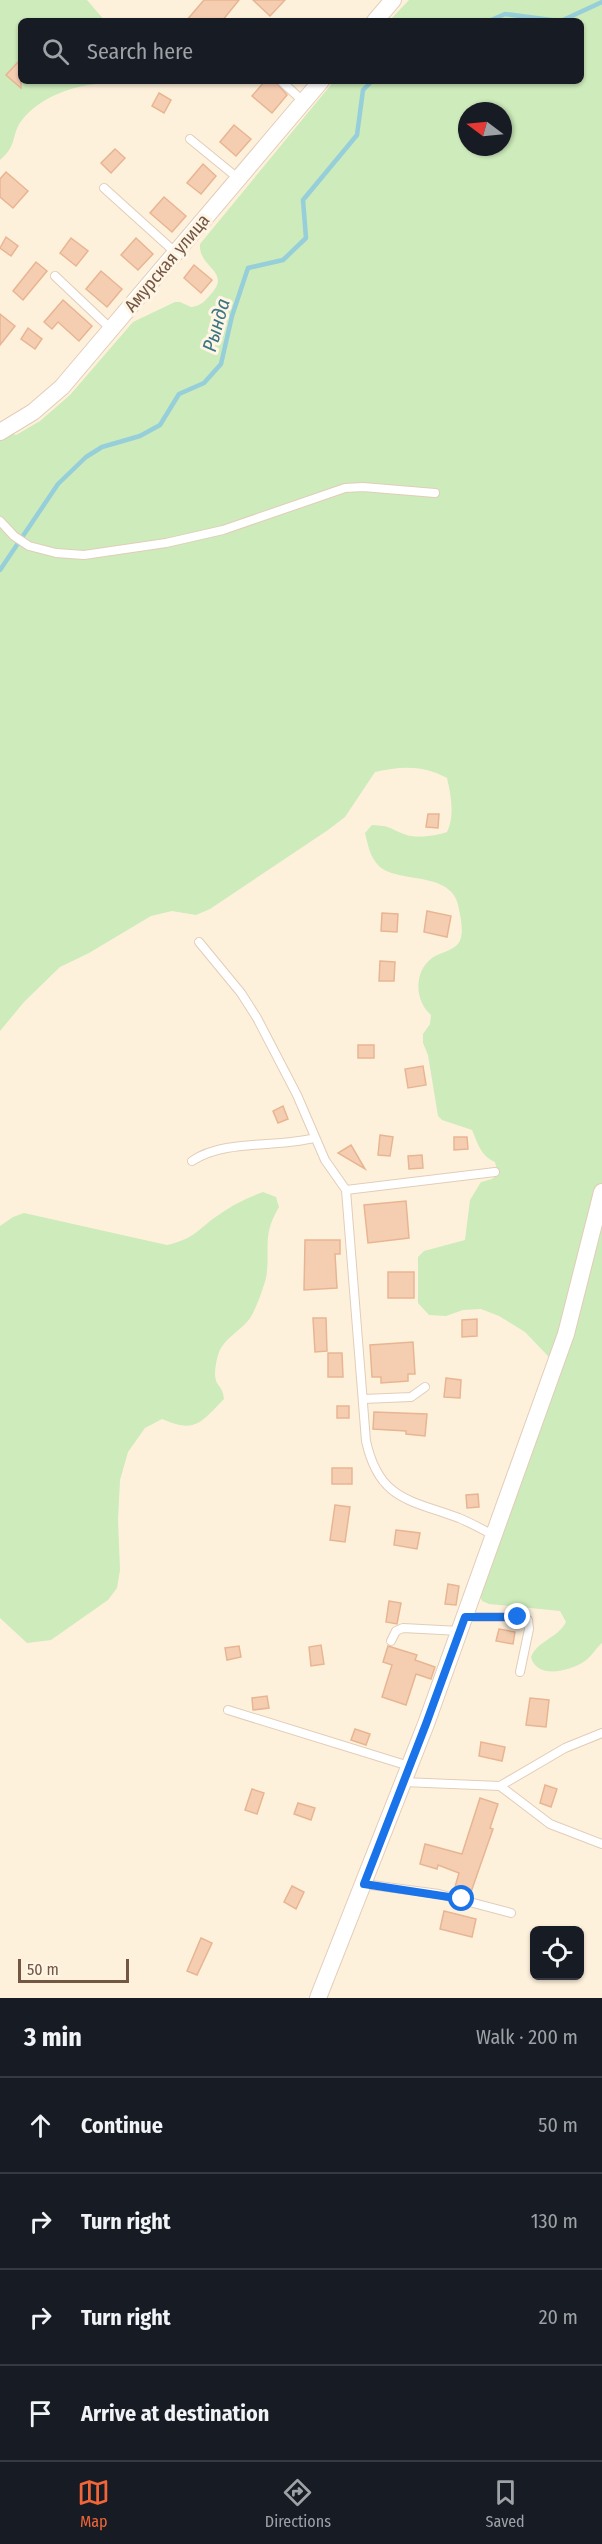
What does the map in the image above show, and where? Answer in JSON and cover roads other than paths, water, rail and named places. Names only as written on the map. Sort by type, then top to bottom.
[{"type":"street","points":[[378,18],[393,0]]},
{"type":"street","name":"Амурская улица","points":[[0,432],[33,412],[62,387],[318,84]]},
{"type":"street","points":[[318,1998],[406,1774],[566,1334],[602,1192]]},
{"type":"lane","points":[[284,84],[303,101]]},
{"type":"lane","points":[[190,139],[239,178]]},
{"type":"lane","points":[[104,188],[176,253]]},
{"type":"lane","points":[[55,276],[111,328]]},
{"type":"lane","points":[[0,521],[14,536],[29,546],[56,554],[84,555],[166,543],[223,530],[345,488],[363,487],[435,493]]},
{"type":"lane","points":[[199,942],[241,993],[257,1018],[297,1095],[324,1160],[346,1190],[369,1455],[385,1484],[406,1501],[461,1519],[493,1535]]},
{"type":"lane","points":[[192,1161],[211,1152],[314,1138]]},
{"type":"lane","points":[[346,1190],[495,1172]]},
{"type":"lane","points":[[363,1399],[411,1397],[425,1386]]},
{"type":"lane","points":[[392,1641],[396,1631],[404,1628],[518,1617],[528,1620],[529,1629],[520,1672]]},
{"type":"lane","points":[[228,1710],[406,1774],[500,1786],[550,1824],[602,1844]]},
{"type":"lane","points":[[500,1786],[565,1748],[602,1733]]},
{"type":"lane","points":[[364,1884],[439,1894],[511,1913]]},
{"type":"waterway","name":"Рында","points":[[567,18],[602,2]]},
{"type":"waterway","name":"Рында","points":[[496,18],[505,14],[536,18]]},
{"type":"waterway","name":"Рында","points":[[0,570],[58,484],[86,457],[102,447],[140,436],[160,425],[179,394],[204,383],[221,364],[232,316],[248,268],[283,260],[306,238],[303,200],[357,135],[363,90],[369,84]]}]
